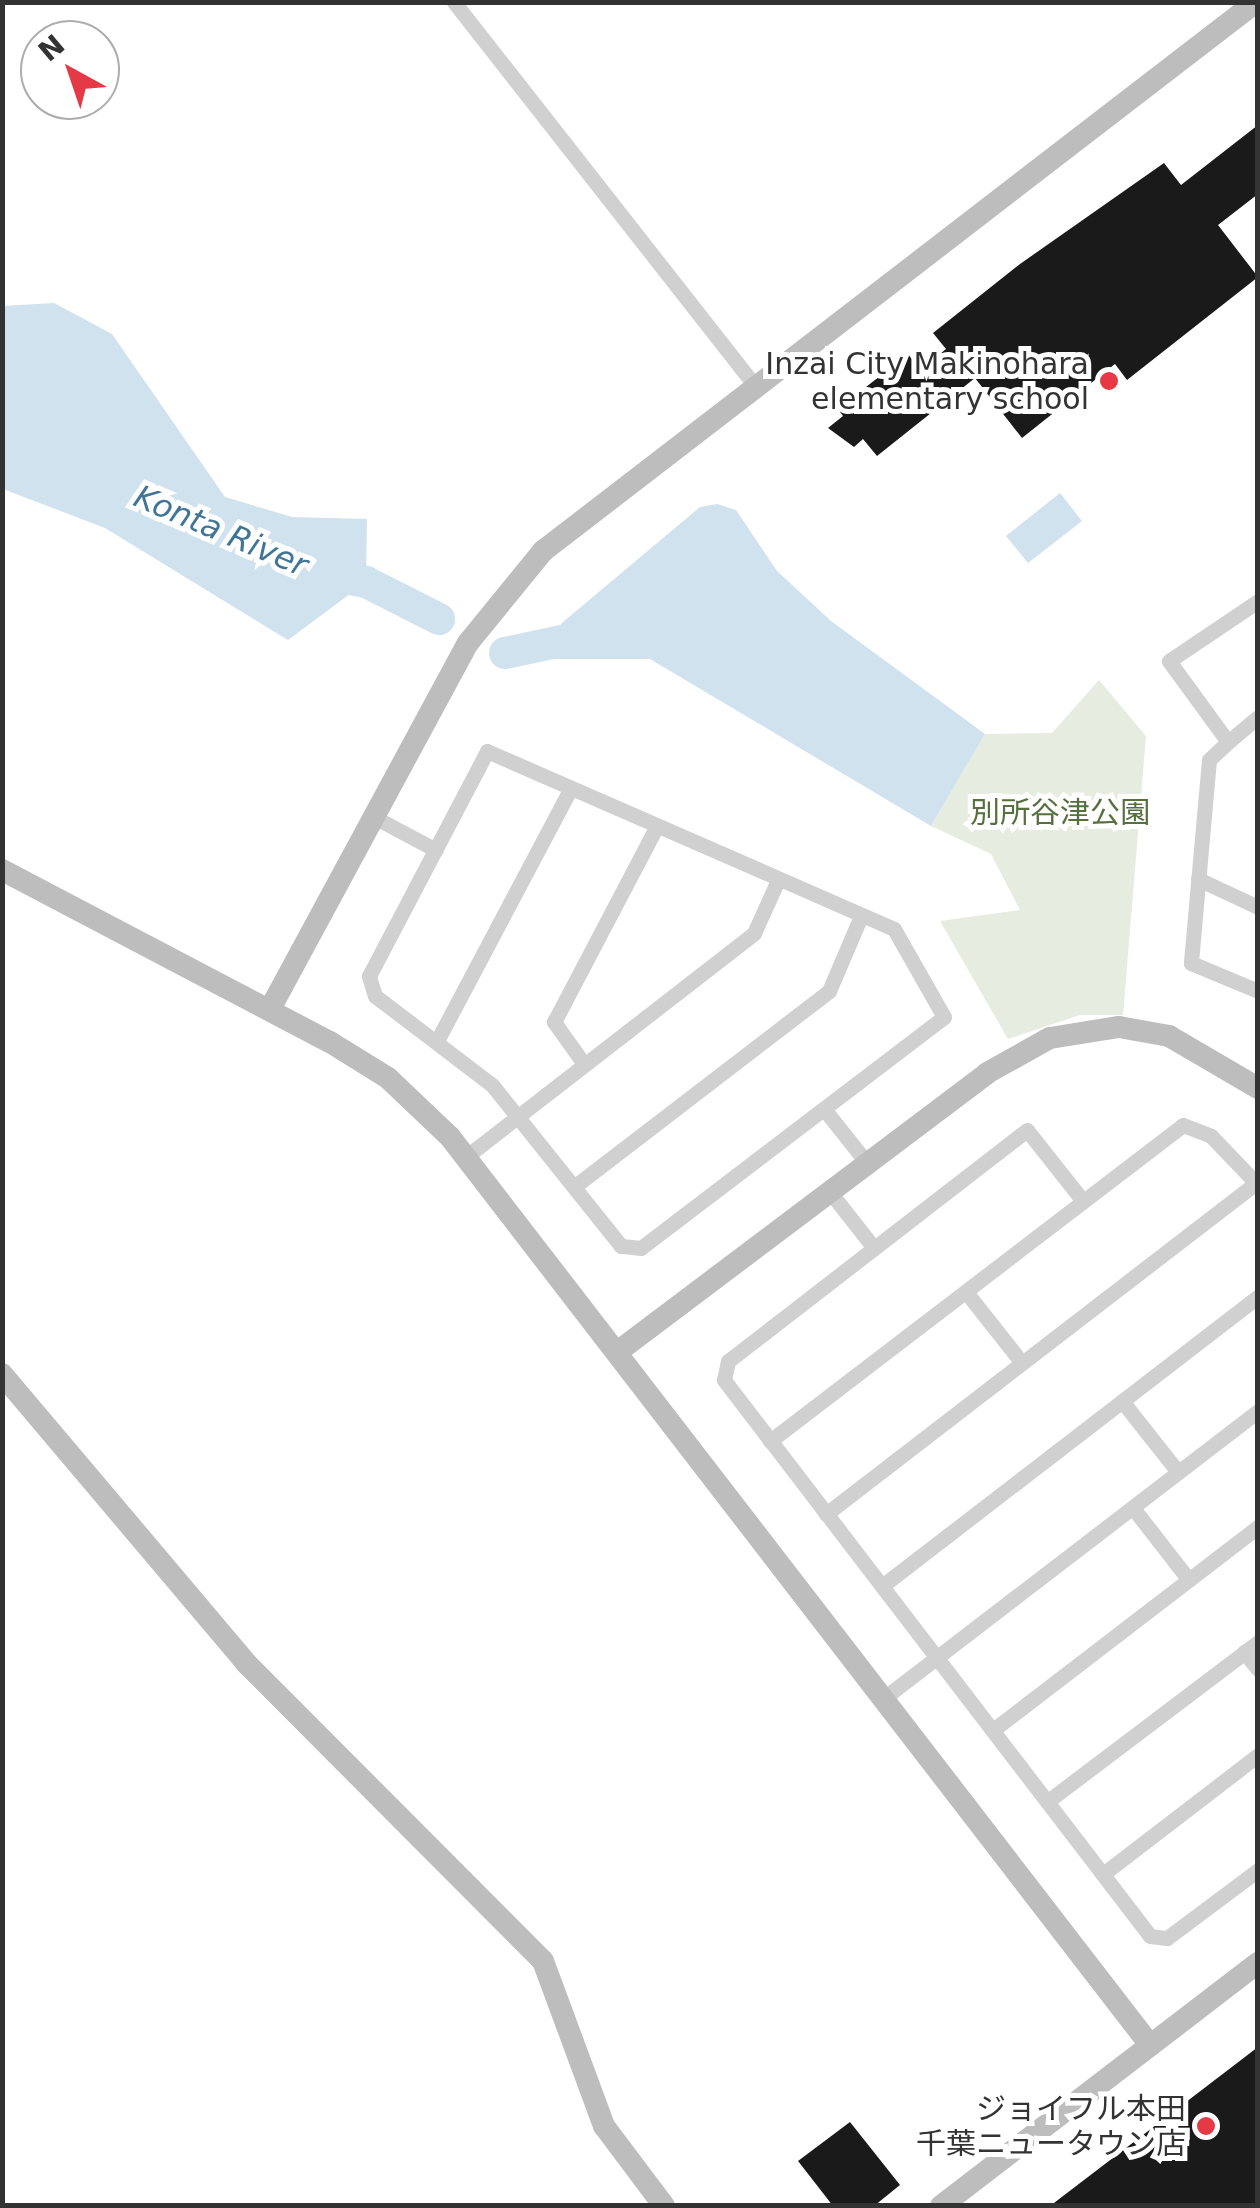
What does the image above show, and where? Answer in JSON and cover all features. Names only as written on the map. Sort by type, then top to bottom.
[{"type":"street","points":[[454,2],[754,384]]},
{"type":"street","points":[[270,1009],[468,643],[543,551],[754,384],[1256,2]]},
{"type":"street","points":[[1228,742],[1169,660],[1258,601]]},
{"type":"street","points":[[1258,718],[1209,760],[1190,963],[1258,991]]},
{"type":"street","points":[[488,751],[571,788],[894,930],[944,1017],[641,1248],[621,1246],[518,1115],[438,1039],[375,996],[369,976],[488,751]]},
{"type":"street","points":[[438,1039],[571,788]]},
{"type":"street","points":[[374,817],[436,850]]},
{"type":"street","points":[[584,1064],[554,1022],[657,826]]},
{"type":"street","points":[[2,870],[270,1009],[388,1078],[467,1156],[620,1350],[1150,2045]]},
{"type":"street","points":[[1198,879],[1258,908]]},
{"type":"street","points":[[467,1156],[754,933],[778,880]]},
{"type":"street","points":[[575,1186],[829,990],[861,916]]},
{"type":"street","points":[[620,1350],[1018,1052],[1084,1030],[1170,1036],[1258,1088]]},
{"type":"street","points":[[824,1108],[867,1163]]},
{"type":"street","points":[[770,1441],[1183,1125],[1211,1136],[1257,1184],[826,1514]]},
{"type":"street","points":[[1082,1201],[1028,1130],[728,1361],[724,1380],[1150,1936],[1167,1938],[1258,1870]]},
{"type":"street","points":[[830,1192],[874,1248]]},
{"type":"street","points":[[966,1292],[1022,1363]]},
{"type":"street","points":[[882,1586],[1258,1296]]},
{"type":"street","points":[[2,1374],[247,1664],[543,1961],[604,2126],[664,2206]]},
{"type":"street","points":[[1122,1401],[1178,1472]]},
{"type":"street","points":[[884,1698],[1258,1411]]},
{"type":"street","points":[[1133,1508],[1189,1580]]},
{"type":"street","points":[[993,1730],[1258,1527]]},
{"type":"street","points":[[1048,1802],[1251,1647],[1258,1669]]},
{"type":"street","points":[[1103,1874],[1258,1755]]},
{"type":"street","points":[[941,2206],[1258,1963]]},
{"type":"green space","name":"別所谷津公園","points":[[1099,680],[1146,736],[1123,1015],[1080,1015],[1008,1039],[940,921],[1020,910],[991,854],[931,826],[985,734],[1052,733]]},
{"type":"water","points":[[54,303],[112,334],[225,497],[292,517],[367,519],[366,582],[288,640],[105,528],[3,489],[3,306]]},
{"type":"water","points":[[1060,493],[1082,521],[1028,563],[1006,536]]},
{"type":"water","points":[[717,504],[736,510],[777,571],[831,621],[985,734],[931,826],[650,659],[544,659],[540,648],[563,622],[700,507]]},
{"type":"building","points":[[1258,125],[1258,194],[1218,225],[1258,277],[1127,380],[1115,364],[1022,438],[975,378],[877,456],[863,439],[854,447],[828,428],[843,416],[838,409],[908,354],[920,370],[946,349],[933,333],[1020,264],[1164,163],[1181,185]]},
{"type":"building","name":"ジョイフル本田 千葉ニュータウン店","points":[[1258,2047],[1258,2206],[1050,2206]]},
{"type":"building","points":[[850,2122],[900,2185],[874,2206],[833,2206],[798,2161]]},
{"type":"waterway","points":[[323,574],[366,582],[439,619]]},
{"type":"waterway","name":"Konta River","points":[[505,653],[581,637]]},
{"type":"place","name":"Inzai City Makinohara elementary school","points":[[1109,381]]},
{"type":"place","name":"ジョイフル本田 千葉ニュータウン店","points":[[1206,2126]]}]
